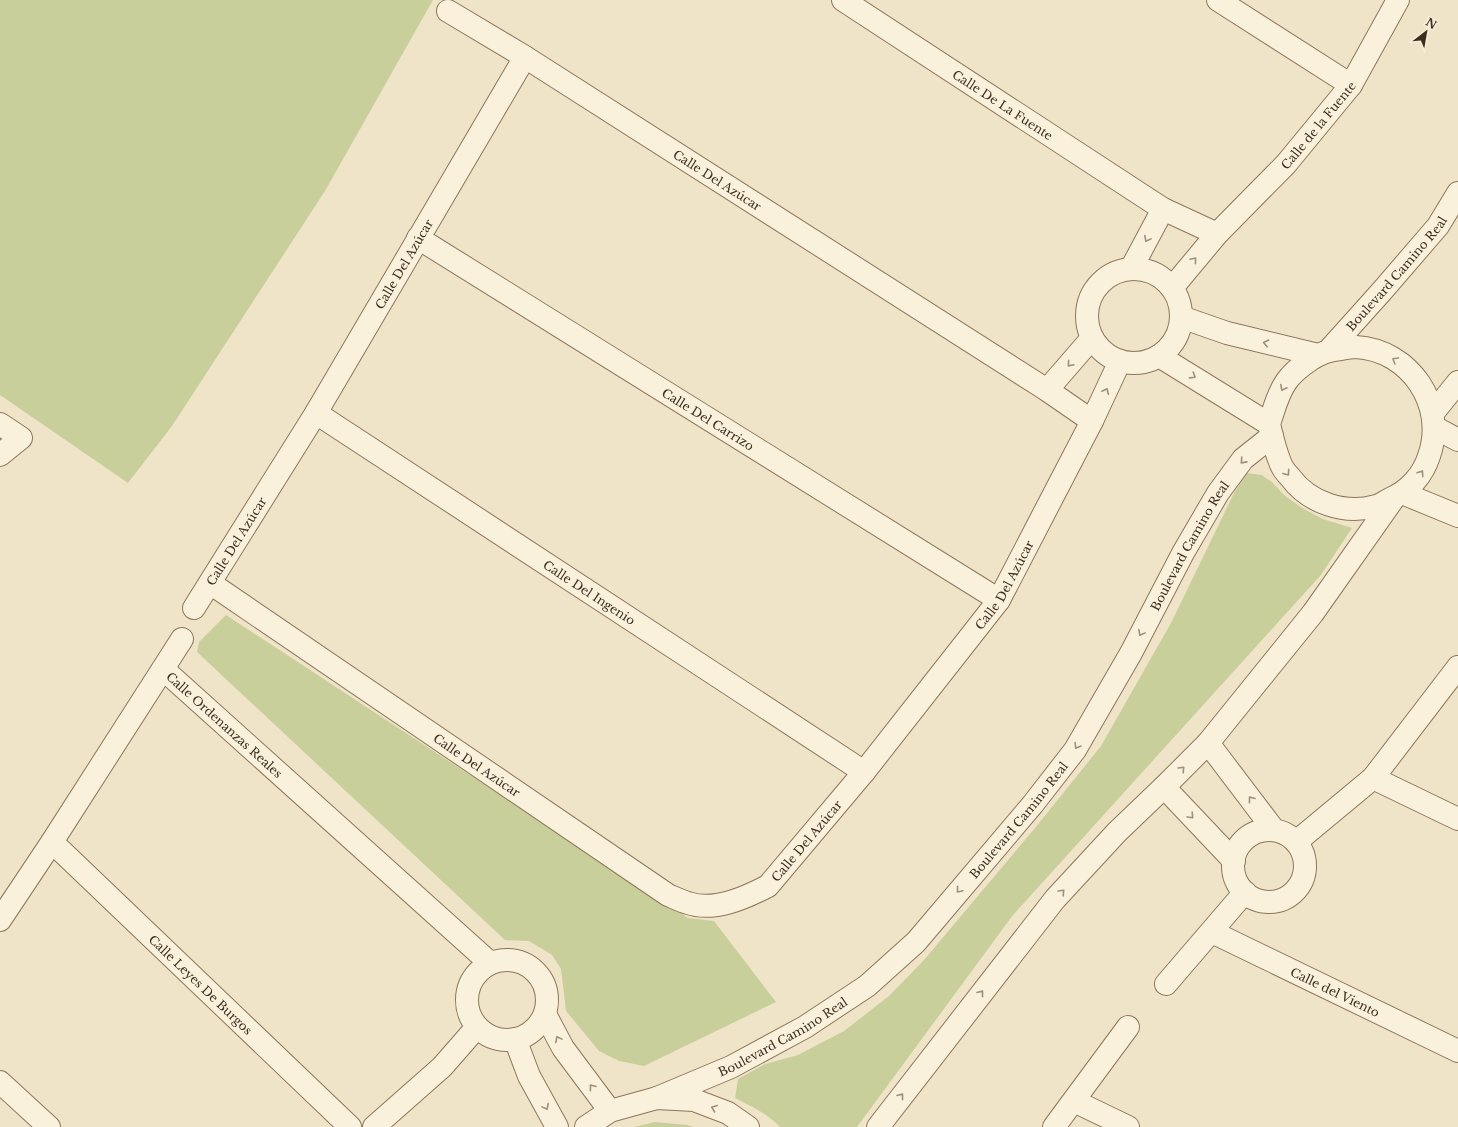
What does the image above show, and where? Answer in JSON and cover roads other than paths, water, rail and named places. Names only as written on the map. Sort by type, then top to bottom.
[{"type":"street","name":"Calle De La Fuente","points":[[843,0],[1163,209],[1218,234]]},
{"type":"street","name":"Calle De La Fuente","points":[[1218,0],[1350,85]]},
{"type":"street","name":"Calle de la Fuente","points":[[1218,234],[1286,164],[1350,85],[1398,0]]},
{"type":"street","points":[[448,11],[525,58]]},
{"type":"street","name":"Calle Del Azúcar","points":[[1092,421],[1047,390],[525,58],[316,413],[210,584],[668,895],[689,904],[705,906],[722,904],[748,897],[768,886],[864,772],[999,600],[1092,421],[1120,361]]},
{"type":"street","name":"Boulevard Camino Real","points":[[1323,353],[1382,292],[1438,226],[1458,193]]},
{"type":"street","points":[[1131,269],[1163,209]]},
{"type":"street","points":[[1172,288],[1218,234]]},
{"type":"street","name":"Calle Del Carrizo","points":[[418,238],[999,600]]},
{"type":"street","points":[[1131,269],[1147,270],[1161,277],[1172,288],[1179,302],[1181,317],[1179,332],[1171,346],[1160,356],[1147,361],[1134,363],[1120,361],[1104,352],[1092,338],[1088,323],[1087,308],[1093,293],[1102,281],[1116,272],[1131,269]]},
{"type":"street","points":[[1181,317],[1228,333],[1323,353]]},
{"type":"street","points":[[1047,390],[1092,338]]},
{"type":"street","points":[[1356,347],[1382,353],[1406,367],[1423,387],[1434,420],[1433,446],[1426,464],[1416,480],[1398,495],[1376,506],[1348,509],[1320,503],[1297,486],[1280,464],[1271,430],[1276,400],[1286,381],[1300,366],[1323,353],[1356,347]]},
{"type":"street","points":[[1160,356],[1271,430]]},
{"type":"street","points":[[1434,420],[1458,382]]},
{"type":"street","name":"Calle Del Ingenio","points":[[316,413],[864,772]]},
{"type":"street","points":[[1434,420],[1458,440]]},
{"type":"street","points":[[0,424],[21,438],[0,456]]},
{"type":"street","name":"Boulevard Camino Real","points":[[657,1098],[731,1067],[805,1026],[867,986],[916,942],[1033,804],[1075,750],[1131,652],[1183,553],[1218,493],[1243,460],[1271,430]]},
{"type":"street","points":[[1398,495],[1458,516]]},
{"type":"street","points":[[878,1127],[1055,899],[1117,832],[1208,743],[1313,614],[1398,495]]},
{"type":"street","points":[[194,608],[210,584]]},
{"type":"street","points":[[163,669],[182,639]]},
{"type":"street","points":[[1296,842],[1373,778],[1458,667]]},
{"type":"street","name":"Calle Ordenanzas Reales","points":[[0,920],[163,669],[490,963]]},
{"type":"street","points":[[1208,743],[1274,830]]},
{"type":"street","points":[[1373,778],[1458,819]]},
{"type":"street","points":[[1164,787],[1234,862]]},
{"type":"street","points":[[1263,830],[1274,830],[1286,834],[1296,842],[1302,852],[1305,863],[1304,875],[1299,886],[1291,895],[1279,900],[1268,902],[1255,899],[1245,892],[1238,883],[1234,873],[1234,862],[1237,851],[1243,841],[1252,834],[1263,830]]},
{"type":"street","name":"Calle Leyes De Burgos","points":[[52,842],[350,1127]]},
{"type":"street","points":[[1166,984],[1245,892]]},
{"type":"street","name":"Calle del Viento","points":[[1212,932],[1458,1051]]},
{"type":"street","points":[[503,959],[517,960],[529,966],[539,975],[545,987],[547,1001],[545,1014],[538,1025],[528,1034],[515,1039],[502,1040],[488,1035],[477,1027],[470,1016],[467,1004],[467,991],[479,970],[490,963],[503,959]]},
{"type":"street","points":[[545,1014],[563,1048],[610,1111]]},
{"type":"street","points":[[374,1127],[442,1067],[477,1027]]},
{"type":"street","points":[[1054,1127],[1128,1027]]},
{"type":"street","points":[[515,1039],[529,1076],[557,1127]]},
{"type":"street","points":[[0,1082],[49,1127]]},
{"type":"street","points":[[586,1127],[610,1111],[657,1098],[694,1100],[728,1113],[748,1127]]},
{"type":"street","points":[[1074,1101],[1128,1127]]}]
